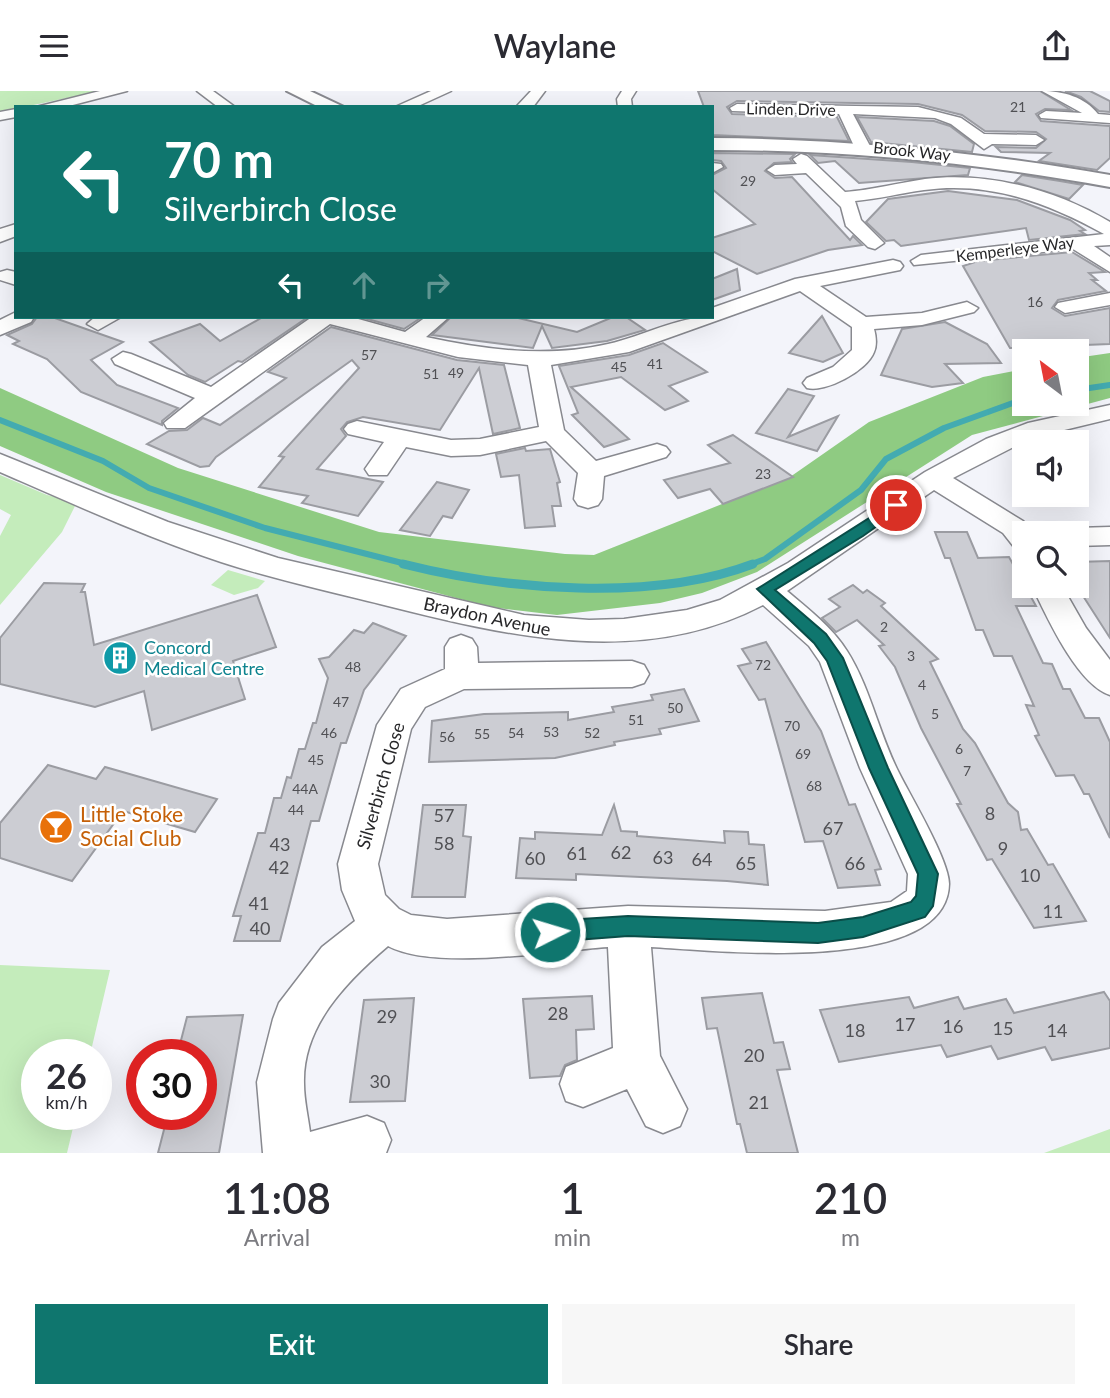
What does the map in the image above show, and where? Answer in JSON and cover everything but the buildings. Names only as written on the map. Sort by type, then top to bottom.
[{"type":"street","points":[[54,105],[120,91]]},
{"type":"street","points":[[204,91],[225,105]]},
{"type":"street","points":[[295,91],[330,105]]},
{"type":"street","points":[[407,105],[444,91]]},
{"type":"street","points":[[526,105],[534,99],[538,91]]},
{"type":"street","points":[[1049,91],[1084,107],[1094,118]]},
{"type":"street","name":"Linden Drive","points":[[783,122],[744,122],[733,101],[844,110],[905,111],[957,122],[983,141],[1036,140]]},
{"type":"street","name":"Linden Drive","points":[[844,110],[862,146]]},
{"type":"street","points":[[1046,115],[1110,119]]},
{"type":"street","name":"Brook Way","points":[[714,144],[862,146],[960,156],[1110,181]]},
{"type":"street","points":[[775,170],[805,163],[850,206],[845,222],[875,243]]},
{"type":"street","points":[[843,197],[887,193],[928,184],[970,184],[1046,199],[1075,209],[1110,230]]},
{"type":"street","points":[[0,236],[14,221]]},
{"type":"street","name":"Kemperleye Way","points":[[714,315],[802,283],[893,266],[916,270],[923,267],[920,261],[1110,239]]},
{"type":"street","points":[[1075,242],[1110,267]]},
{"type":"street","points":[[802,283],[862,324],[922,319],[967,308]]},
{"type":"street","points":[[1063,286],[1102,304]]},
{"type":"street","points":[[1065,307],[1102,304]]},
{"type":"street","points":[[1,327],[19,319]]},
{"type":"street","points":[[176,423],[325,319]]},
{"type":"street","name":"Kemperleye Way","points":[[335,319],[408,340],[466,352],[566,358],[615,349],[701,319]]},
{"type":"street","points":[[408,340],[436,319]]},
{"type":"street","points":[[830,384],[863,352],[866,338],[862,324]]},
{"type":"street","points":[[538,358],[552,432],[590,471],[588,499]]},
{"type":"street","points":[[123,359],[213,397]]},
{"type":"street","name":"Braydon Avenue","points":[[0,462],[211,548],[491,621],[545,631],[634,630],[686,622],[729,609],[858,533],[934,478],[996,443],[1041,428],[1110,411]]},
{"type":"street","points":[[358,429],[461,448],[514,442],[552,432]]},
{"type":"street","points":[[378,469],[400,438]]},
{"type":"street","points":[[590,471],[657,452]]},
{"type":"street","points":[[934,478],[1012,526]]},
{"type":"street","points":[[1089,537],[1110,536]]},
{"type":"street","points":[[288,1153],[280,1082],[295,1019],[337,962],[384,923],[408,935],[447,939],[628,926],[818,933],[863,927],[918,910],[926,899],[928,874],[878,768],[835,658],[820,638],[765,589]]},
{"type":"street","points":[[1053,598],[1088,660],[1110,683]]},
{"type":"street","name":"Silverbirch Close","points":[[384,923],[370,909],[362,890],[358,864],[394,725],[413,698],[430,688],[461,661],[632,674]]},
{"type":"street","points":[[628,926],[637,1061],[663,1109]]},
{"type":"street","points":[[583,1084],[637,1061]]},
{"type":"street","points":[[319,1153],[366,1140]]},
{"type":"green space","points":[[0,91],[100,91],[33,105],[14,105],[14,109],[0,112]]},
{"type":"green space","points":[[1110,353],[1110,398],[1089,404],[1089,356]]},
{"type":"green space","points":[[1012,371],[1012,417],[1039,417],[972,435],[757,572],[702,593],[660,603],[557,615],[490,607],[298,556],[106,492],[0,446],[0,388],[178,468],[379,532],[594,555],[790,477],[869,422],[983,377]]},
{"type":"green space","points":[[0,475],[47,495],[73,501],[75,506],[62,532],[0,605],[0,536],[11,515],[0,509]]},
{"type":"green space","points":[[228,570],[265,581],[258,588],[234,595],[211,585]]},
{"type":"green space","points":[[0,965],[110,970],[94,1039],[21,1039],[21,1130],[72,1130],[67,1153],[0,1153]]},
{"type":"green space","points":[[1110,1129],[1110,1153],[1044,1153]]},
{"type":"waterway","points":[[1089,388],[1110,385]]},
{"type":"waterway","points":[[749,565],[765,559],[861,490],[886,459],[944,428],[1012,403]]},
{"type":"waterway","points":[[0,420],[103,461],[149,488],[265,528],[410,565]]},
{"type":"waterway","points":[[403,564],[487,580],[579,588],[671,584],[713,576],[753,564]]},
{"type":"place","name":"Concord Medical Centre","points":[[120,658]]},
{"type":"place","name":"Little Stoke Social Club","points":[[56,827]]},
{"type":"route","points":[[550,932],[628,926],[818,933],[863,927],[918,910],[926,899],[928,874],[878,768],[851,693],[835,658],[820,638],[765,589],[858,533],[896,505]]}]
